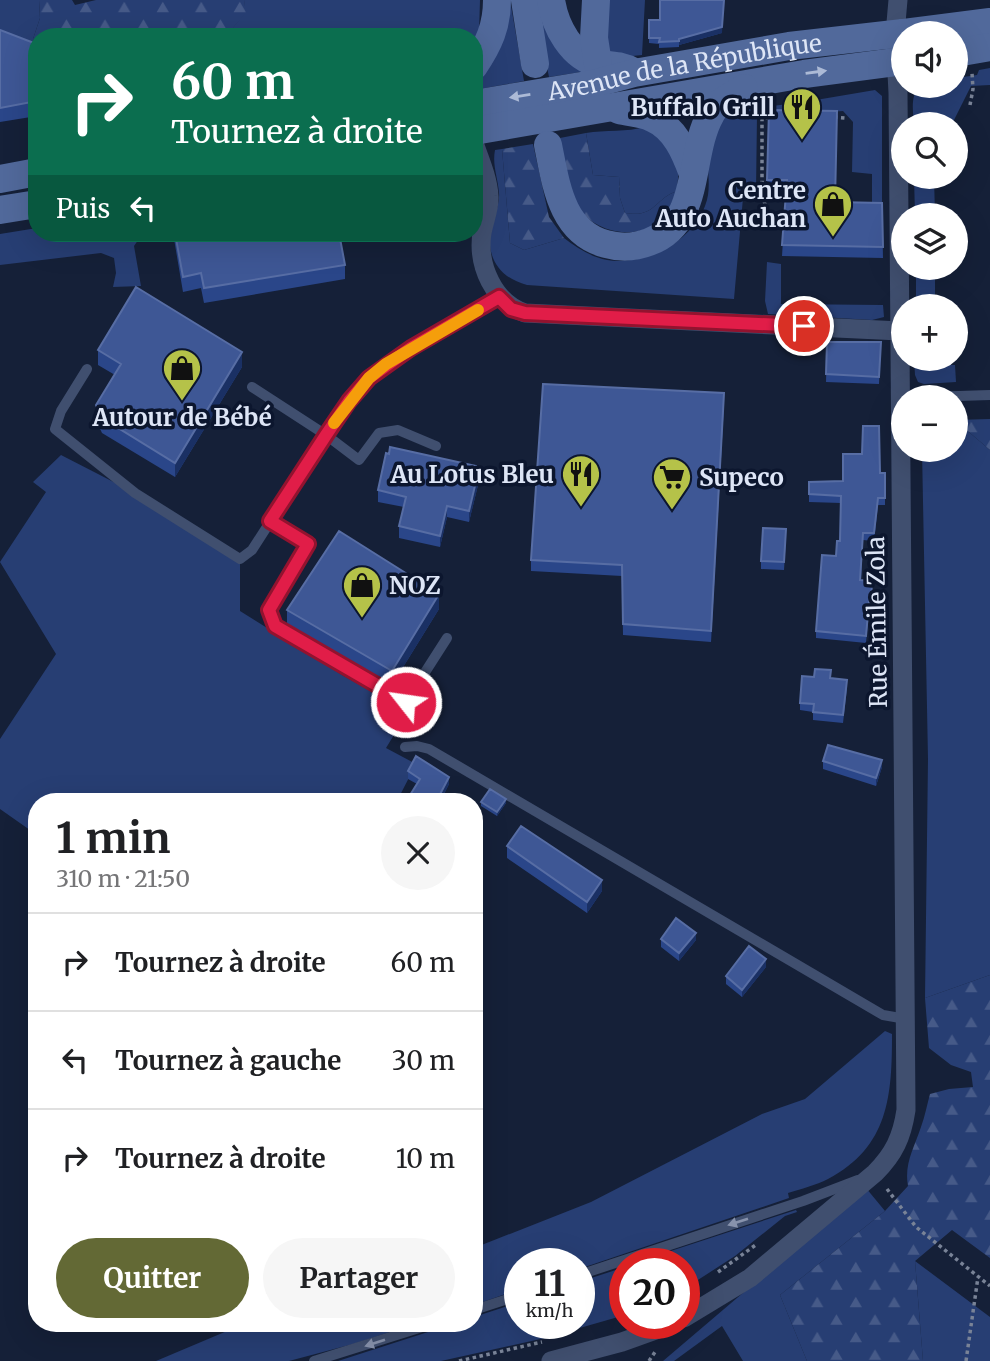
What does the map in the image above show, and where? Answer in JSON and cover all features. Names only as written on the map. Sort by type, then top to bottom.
[{"type":"main road","points":[[483,51],[495,25],[496,0]]},
{"type":"main road","points":[[524,0],[535,64]]},
{"type":"main road","points":[[551,0],[552,10],[568,42],[585,58],[598,64],[625,66],[635,73]]},
{"type":"main road","points":[[596,0],[594,38],[598,64]]},
{"type":"main road","points":[[968,28],[990,22]]},
{"type":"main road","name":"Avenue de la République","points":[[483,102],[803,44],[891,45]]},
{"type":"main road","points":[[968,55],[990,47]]},
{"type":"main road","name":"Avenue de la République","points":[[483,130],[810,73],[891,48]]},
{"type":"main road","points":[[548,145],[563,207],[583,233],[612,246],[646,243],[669,231],[683,213],[689,200],[701,135],[712,112],[749,84]]},
{"type":"main road","points":[[612,108],[653,118],[668,129],[687,156],[693,174]]},
{"type":"main road","points":[[0,179],[28,174]]},
{"type":"main road","points":[[0,210],[28,205]]},
{"type":"street","name":"Rue Émile Zola","points":[[898,0],[899,21]]},
{"type":"street","name":"Rue Émile Zola","points":[[900,98],[900,294]]},
{"type":"street","points":[[483,175],[489,197],[483,229]]},
{"type":"street","points":[[482,242],[481,252],[487,274],[499,297],[511,309],[525,313],[891,331]]},
{"type":"street","name":"Rue Émile Zola","points":[[700,1308],[750,1278],[875,1173],[898,1143],[904,1128],[906,1019],[902,462]]},
{"type":"street","points":[[551,1361],[630,1339]]},
{"type":"lane","points":[[87,369],[61,411],[55,429],[135,493],[240,559],[252,550],[349,401],[377,371],[499,297]]},
{"type":"lane","points":[[252,387],[359,460],[379,433],[398,429],[436,446]]},
{"type":"lane","points":[[968,396],[990,395]]},
{"type":"lane","points":[[270,521],[308,544],[269,610],[275,626],[406,702],[447,638]]},
{"type":"lane","points":[[405,747],[429,749],[883,1015],[906,1019]]},
{"type":"lane","points":[[595,1270],[803,1201],[875,1173]]},
{"type":"lane","points":[[483,1307],[504,1300]]},
{"type":"lane","points":[[314,1361],[406,1332]]},
{"type":"path","points":[[968,68],[972,74],[973,89],[970,105]]},
{"type":"path","points":[[798,92],[800,121]]},
{"type":"path","points":[[822,117],[845,118]]},
{"type":"path","points":[[765,205],[762,190],[762,118],[775,118]]},
{"type":"path","points":[[875,1173],[916,1227],[990,1286]]},
{"type":"path","points":[[713,1276],[765,1237]]},
{"type":"path","points":[[966,1361],[978,1277]]},
{"type":"path","points":[[459,1361],[546,1342]]},
{"type":"green space","points":[[0,0],[39,0],[40,18],[37,28],[28,28],[28,70],[0,45]]},
{"type":"green space","points":[[39,0],[72,0],[75,5],[96,0],[244,0],[246,13],[233,28],[37,28],[40,18]]},
{"type":"green space","points":[[244,0],[480,0],[479,28],[232,28],[245,13]]},
{"type":"green space","points":[[510,0],[524,81],[483,88],[483,73],[501,45]]},
{"type":"green space","points":[[541,0],[587,71],[549,77],[540,33]]},
{"type":"green space","points":[[604,0],[645,0],[642,55],[605,55]]},
{"type":"green space","points":[[990,68],[990,85],[971,86],[968,92],[968,76],[977,75],[979,70]]},
{"type":"green space","points":[[875,90],[882,96],[882,213],[872,213],[872,174],[852,172],[853,122],[843,111],[804,114],[804,102]]},
{"type":"green space","points":[[965,98],[958,112],[913,112],[913,99]]},
{"type":"green space","points":[[796,103],[796,114],[757,116],[756,191],[754,198],[743,198],[734,299],[527,285],[509,278],[493,259],[490,231],[499,198],[495,150],[502,149],[510,243],[524,250],[564,238],[584,252],[601,259],[636,259],[665,249],[699,219],[707,199],[709,147],[726,112]]},
{"type":"green space","points":[[644,127],[659,135],[679,166],[677,191],[643,213],[625,213],[620,198],[619,177],[593,175],[586,133]]},
{"type":"green space","points":[[586,133],[593,175],[619,177],[620,198],[625,213],[643,213],[677,191],[666,213],[655,224],[644,230],[619,232],[596,224],[578,207],[568,182],[560,138]]},
{"type":"green space","points":[[533,144],[549,217],[564,238],[524,250],[510,243],[502,149]]},
{"type":"green space","points":[[914,189],[934,189],[935,203],[915,203]]},
{"type":"green space","points":[[28,229],[28,242],[137,242],[134,246],[141,286],[113,287],[116,273],[114,258],[101,253],[0,265],[0,234]]},
{"type":"green space","points":[[767,262],[781,264],[781,304],[883,305],[884,317],[872,320],[768,314],[765,301]]},
{"type":"green space","points":[[916,280],[935,280],[935,294],[916,294]]},
{"type":"green space","points":[[915,371],[955,371],[956,382],[924,384],[918,382]]},
{"type":"green space","points":[[990,419],[990,450],[968,431],[968,420]]},
{"type":"green space","points":[[968,431],[990,450],[990,975],[925,998],[928,759],[922,462],[968,462]]},
{"type":"green space","points":[[61,455],[135,493],[240,559],[240,611],[342,675],[408,712],[386,748],[416,764],[401,793],[28,793],[28,829],[0,809],[0,739],[56,654],[0,562],[46,492],[33,482]]},
{"type":"green space","points":[[990,975],[990,1258],[952,1230],[915,1261],[923,1361],[807,1361],[780,1295],[885,1211],[908,1186],[909,1163],[930,1094],[973,1087],[971,1072],[951,1065],[929,1048],[925,998]]},
{"type":"green space","points":[[885,1031],[892,1034],[891,1078],[883,1117],[864,1151],[848,1166],[828,1179],[788,1193],[789,1198],[641,1248],[609,1248],[609,1259],[595,1264],[595,1248],[504,1248],[504,1295],[483,1302],[483,1244],[591,1202],[762,1114],[805,1099]]},
{"type":"green space","points":[[866,1188],[885,1211],[780,1295],[807,1361],[743,1361],[722,1326],[674,1361],[663,1361],[689,1339],[700,1339],[700,1329]]},
{"type":"green space","points":[[796,1210],[797,1212],[785,1216],[735,1256],[700,1279],[700,1248],[680,1248]]},
{"type":"green space","points":[[915,1261],[990,1317],[990,1361],[923,1361]]},
{"type":"green space","points":[[609,1272],[609,1320],[595,1324],[595,1277]]},
{"type":"green space","points":[[504,1307],[504,1339],[540,1339],[441,1361],[338,1361],[428,1332],[483,1332],[483,1314]]},
{"type":"green space","points":[[225,1332],[390,1332],[289,1361],[156,1361]]},
{"type":"building","points":[[660,0],[724,0],[722,27],[679,41],[659,42],[660,38],[649,38],[649,20],[660,20]]},
{"type":"building","points":[[0,30],[28,41],[28,103],[0,108]]},
{"type":"building","points":[[769,110],[837,111],[835,202],[882,203],[883,247],[782,245],[787,180],[767,180]]},
{"type":"building","points":[[177,242],[341,242],[345,265],[204,288],[201,273],[183,277]]},
{"type":"building","points":[[136,287],[242,352],[175,463],[102,418],[96,405],[121,364],[98,350]]},
{"type":"building","points":[[827,342],[881,342],[879,377],[826,374]]},
{"type":"building","points":[[543,384],[724,393],[711,631],[623,624],[622,565],[531,560]]},
{"type":"building","points":[[863,426],[879,426],[880,473],[885,473],[885,498],[878,498],[874,533],[863,533],[860,580],[872,581],[866,636],[816,631],[822,555],[836,556],[837,541],[840,541],[841,496],[809,494],[809,482],[843,481],[843,454],[862,454]]},
{"type":"building","points":[[390,447],[476,466],[475,473],[478,473],[469,511],[447,506],[440,536],[399,526],[406,497],[378,490],[386,453],[389,454]]},
{"type":"building","points":[[763,528],[786,529],[784,562],[761,561]]},
{"type":"building","name":"NOZ","points":[[339,531],[439,594],[392,671],[287,610]]},
{"type":"building","points":[[815,669],[831,670],[830,678],[847,680],[843,715],[813,712],[814,704],[800,703],[802,676],[814,677]]},
{"type":"building","points":[[828,745],[882,760],[876,778],[823,761]]},
{"type":"building","points":[[416,756],[449,777],[441,793],[411,793],[420,779],[408,771]]},
{"type":"building","points":[[490,789],[506,799],[497,812],[483,803]]},
{"type":"building","points":[[521,826],[602,880],[587,902],[507,846]]},
{"type":"building","points":[[676,918],[696,933],[679,953],[661,939]]},
{"type":"building","points":[[749,946],[766,959],[742,990],[726,976]]},
{"type":"slow traffic","points":[[334,423],[369,378],[386,364],[478,310]]},
{"type":"place","name":"Buffalo Grill","points":[[802,141]]},
{"type":"place","name":"Centre Auto Auchan","points":[[833,238]]},
{"type":"place","name":"Autour de Bébé","points":[[182,402]]},
{"type":"place","name":"Au Lotus Bleu","points":[[581,508]]},
{"type":"place","name":"Supeco","points":[[672,511]]},
{"type":"place","name":"NOZ","points":[[362,619]]},
{"type":"route","points":[[406,702],[275,626],[269,610],[308,544],[270,521],[349,401],[369,378],[411,348],[499,297],[511,309],[525,313],[804,326]]}]
